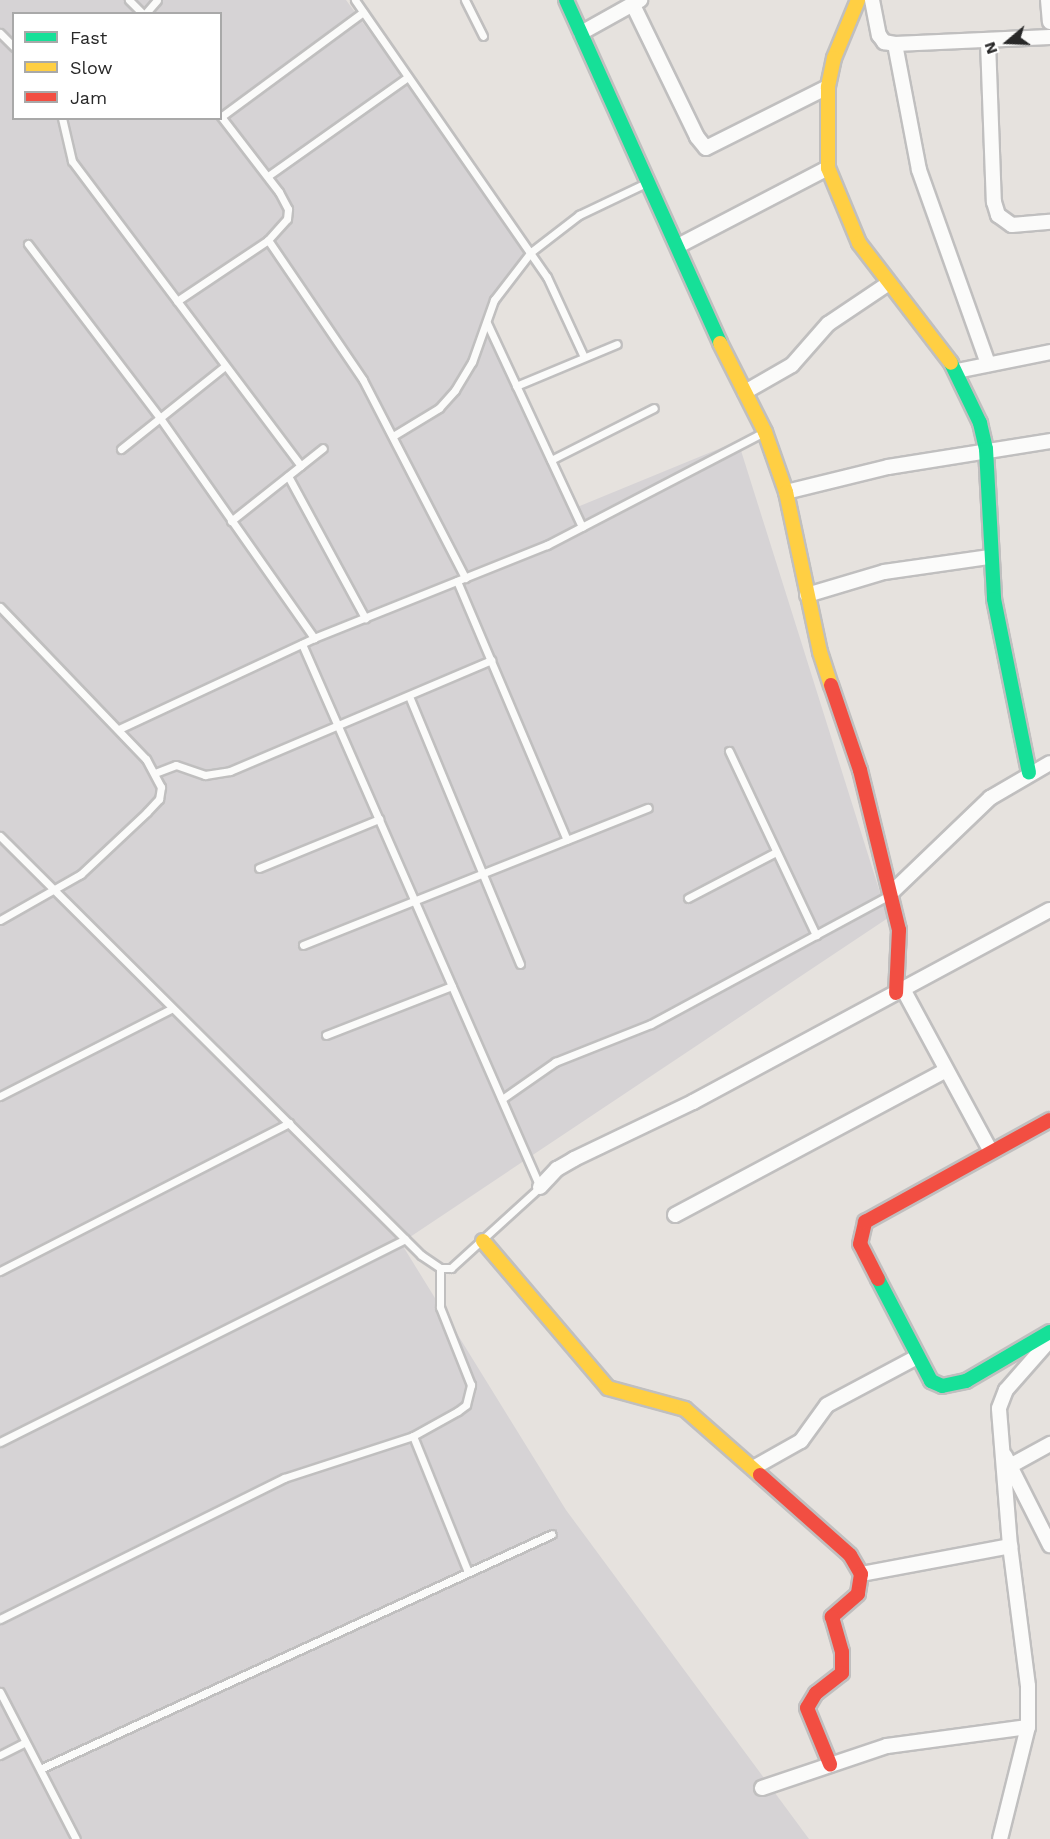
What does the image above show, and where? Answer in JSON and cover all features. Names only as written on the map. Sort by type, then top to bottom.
[{"type":"street","points":[[566,0],[765,432],[786,492],[820,652],[860,770],[899,930],[900,991],[991,1152]]},
{"type":"street","points":[[858,0],[834,58],[828,87],[825,134],[828,168],[859,243],[889,283],[918,316],[957,371],[980,423],[986,449],[990,558],[994,599],[1029,773]]},
{"type":"street","points":[[872,0],[879,35],[884,42],[895,44],[988,42],[1050,37]]},
{"type":"street","points":[[1048,0],[1050,22]]},
{"type":"street","points":[[580,33],[636,2],[696,137],[706,148],[828,87]]},
{"type":"street","points":[[988,42],[998,215],[1012,225],[1050,222]]},
{"type":"street","points":[[895,44],[919,170],[988,364]]},
{"type":"street","points":[[678,246],[828,168]]},
{"type":"street","points":[[745,392],[792,365],[828,324],[889,283]]},
{"type":"street","points":[[957,371],[1050,352]]},
{"type":"street","points":[[786,492],[888,466],[986,449],[1050,441]]},
{"type":"street","points":[[807,595],[884,572],[990,558]]},
{"type":"street","points":[[890,894],[990,798],[1029,773],[1050,763]]},
{"type":"street","points":[[540,1187],[557,1169],[574,1159],[693,1102],[1050,910]]},
{"type":"street","points":[[675,1215],[946,1070]]},
{"type":"street","points":[[1050,1120],[887,1209],[866,1222],[860,1234],[867,1260],[931,1381],[942,1386],[955,1385],[1050,1332]]},
{"type":"street","points":[[483,1241],[608,1388],[685,1409],[850,1555],[861,1574],[858,1594],[840,1606],[832,1617],[842,1652],[842,1673],[816,1693],[807,1708],[813,1730],[830,1764]]},
{"type":"street","points":[[1000,1839],[1028,1727],[1021,1618],[1010,1546],[998,1425],[1006,1390],[1050,1340]]},
{"type":"street","points":[[753,1468],[801,1441],[827,1405],[917,1357]]},
{"type":"street","points":[[1010,1466],[1050,1444]]},
{"type":"street","points":[[1002,1451],[1050,1545]]},
{"type":"street","points":[[861,1574],[1010,1546]]},
{"type":"street","points":[[762,1788],[887,1746],[1028,1727]]},
{"type":"lane","points":[[129,0],[142,12]]},
{"type":"lane","points":[[146,12],[157,0]]},
{"type":"lane","points":[[355,0],[531,252],[560,301],[584,357]]},
{"type":"lane","points":[[465,0],[483,36]]},
{"type":"lane","points":[[222,114],[363,12]]},
{"type":"lane","points":[[0,33],[12,45]]},
{"type":"lane","points":[[268,176],[408,77]]},
{"type":"lane","points":[[177,301],[268,240],[287,219],[288,209],[268,176],[222,116]]},
{"type":"lane","points":[[62,120],[63,137],[72,161],[301,466]]},
{"type":"lane","points":[[393,436],[439,408],[455,390],[487,323],[494,300],[531,252],[579,215],[651,181]]},
{"type":"lane","points":[[268,240],[363,380],[465,578]]},
{"type":"lane","points":[[28,244],[160,417],[314,638]]},
{"type":"lane","points":[[487,323],[582,527]]},
{"type":"lane","points":[[516,386],[617,344]]},
{"type":"lane","points":[[122,449],[225,366]]},
{"type":"lane","points":[[551,460],[654,408]]},
{"type":"lane","points":[[119,729],[314,638],[547,545],[765,432]]},
{"type":"lane","points":[[231,521],[323,448]]},
{"type":"lane","points":[[288,476],[366,618]]},
{"type":"lane","points":[[457,581],[567,840]]},
{"type":"lane","points":[[0,607],[119,729],[155,773],[161,787],[159,799],[81,874],[56,891],[0,920]]},
{"type":"lane","points":[[0,836],[171,1009],[405,1239],[440,1268],[451,1268],[540,1187],[302,644]]},
{"type":"lane","points":[[155,773],[176,765],[215,775],[338,726],[491,660]]},
{"type":"lane","points":[[409,696],[520,964]]},
{"type":"lane","points":[[729,751],[816,936]]},
{"type":"lane","points":[[303,945],[648,808]]},
{"type":"lane","points":[[259,868],[379,819]]},
{"type":"lane","points":[[688,898],[777,852]]},
{"type":"lane","points":[[502,1099],[555,1062],[651,1024],[890,894]]},
{"type":"lane","points":[[326,1035],[452,986]]},
{"type":"lane","points":[[0,1096],[171,1009]]},
{"type":"lane","points":[[0,1270],[289,1123]]},
{"type":"lane","points":[[0,1442],[405,1239]]},
{"type":"lane","points":[[0,1619],[284,1478],[412,1436],[458,1411],[471,1395],[468,1374],[440,1307],[440,1268]]},
{"type":"lane","points":[[412,1436],[468,1572]]},
{"type":"lane","points":[[40,1769],[552,1534]]},
{"type":"lane","points":[[0,1692],[76,1839]]},
{"type":"lane","points":[[0,1755],[25,1743]]},
{"type":"shaded area","points":[[0,0],[346,0],[532,252],[486,327],[570,510],[738,441],[888,918],[401,1243],[566,1510],[809,1839],[0,1839]]},
{"type":"traffic: fast","points":[[566,0],[720,343]]},
{"type":"traffic: fast","points":[[951,363],[980,423],[986,449],[994,599],[1029,773]]},
{"type":"traffic: fast","points":[[878,1279],[931,1381],[942,1386],[966,1381],[1050,1332]]},
{"type":"traffic: slow","points":[[858,0],[834,58],[828,87],[828,168],[859,243],[951,363]]},
{"type":"traffic: slow","points":[[720,343],[765,432],[786,492],[820,652],[831,685]]},
{"type":"traffic: slow","points":[[483,1241],[608,1388],[685,1409],[760,1475]]},
{"type":"traffic: jam","points":[[831,685],[860,770],[899,930],[896,993]]},
{"type":"traffic: jam","points":[[878,1279],[860,1244],[865,1222],[1050,1120]]},
{"type":"traffic: jam","points":[[760,1475],[850,1555],[861,1574],[858,1594],[832,1617],[842,1652],[842,1673],[816,1693],[807,1708],[830,1764]]}]
